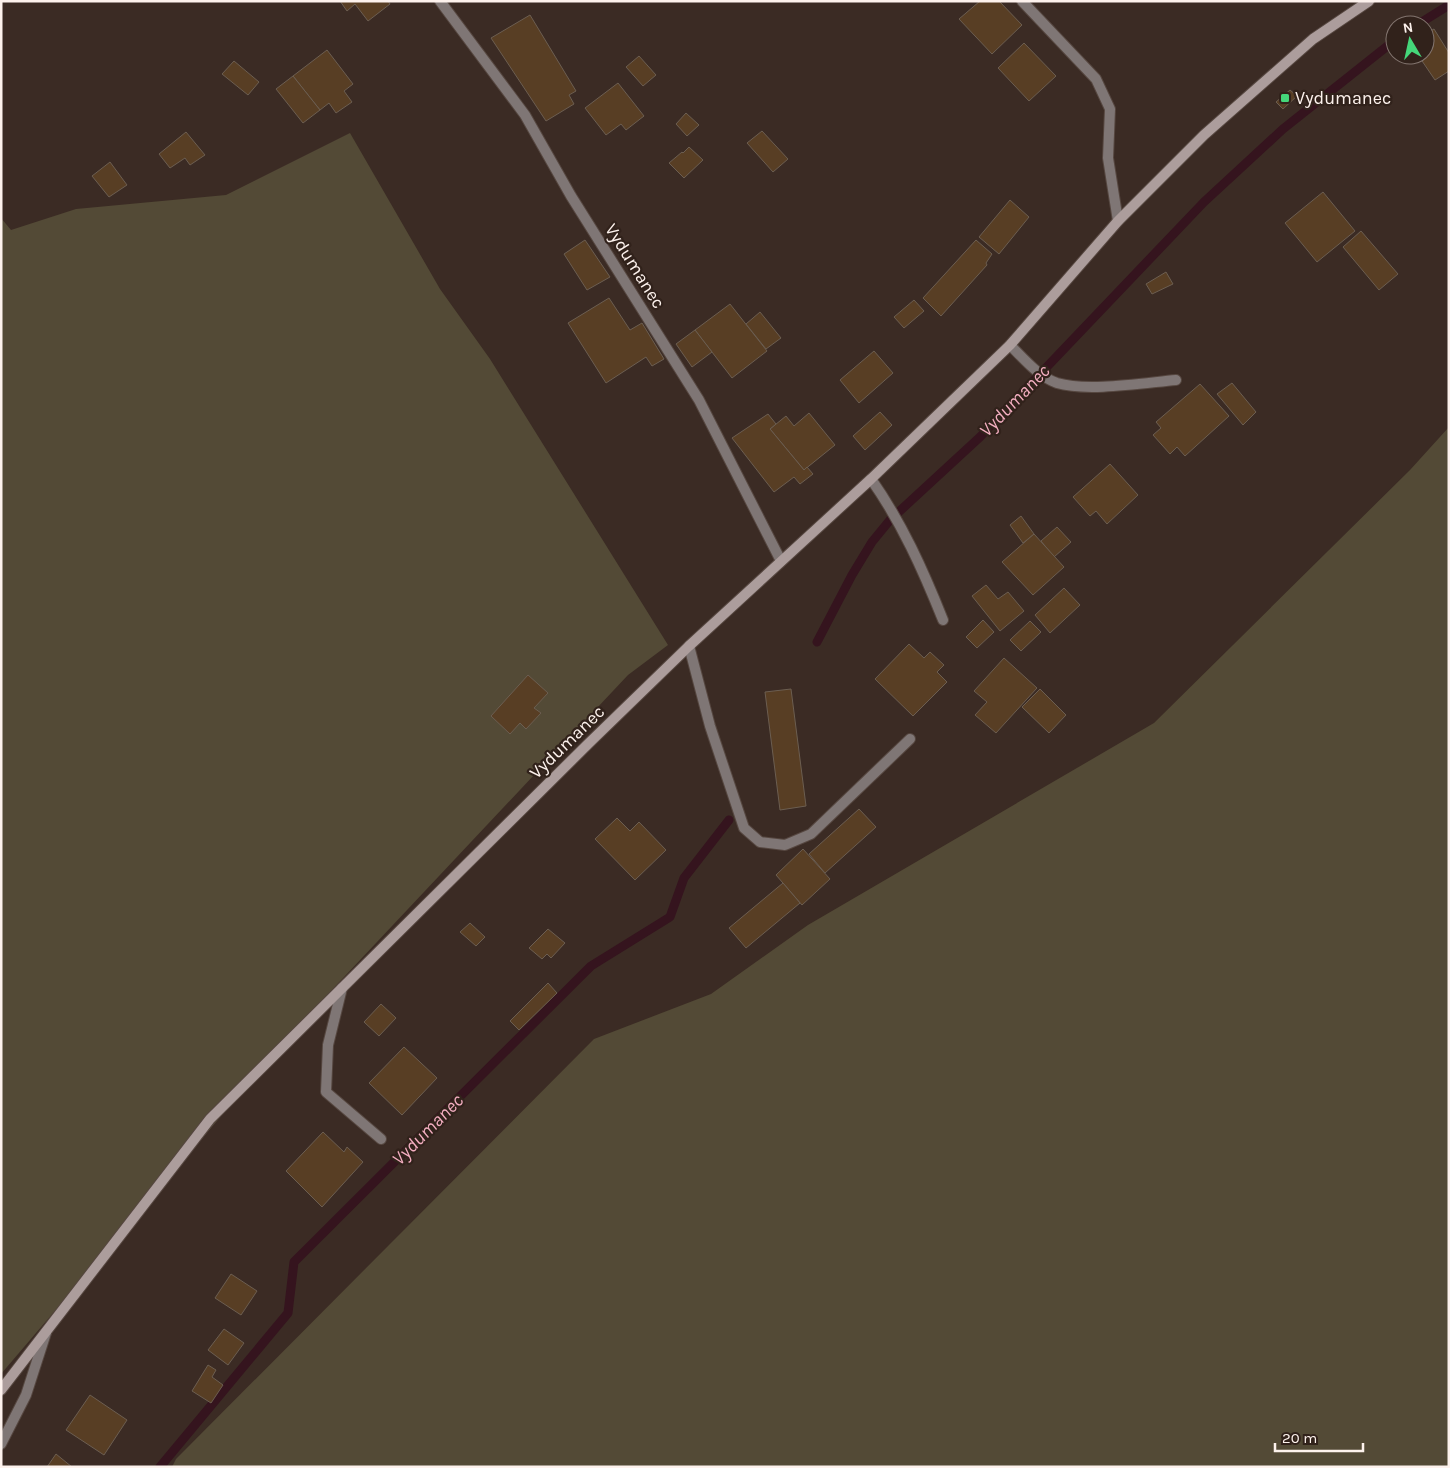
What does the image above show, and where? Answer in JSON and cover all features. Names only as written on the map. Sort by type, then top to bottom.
[{"type":"main road","name":"Vydumanec","points":[[1,1390],[210,1119],[689,646],[871,479],[1010,345],[1118,221],[1204,136],[1313,39],[1369,1]]},
{"type":"street","name":"Vydumanec","points":[[440,1],[525,115],[571,196],[700,400],[781,561]]},
{"type":"street","points":[[1022,1],[1096,79],[1110,109],[1108,158],[1118,221]]},
{"type":"street","points":[[1010,345],[1031,366],[1057,383],[1088,387],[1176,380]]},
{"type":"street","points":[[871,479],[901,525],[926,577],[943,620]]},
{"type":"street","points":[[689,646],[710,726],[744,828],[760,842],[785,845],[811,834],[910,739]]},
{"type":"street","points":[[342,988],[328,1045],[326,1092],[381,1139]]},
{"type":"street","name":"Vydumanec","points":[[1,1444],[26,1395],[46,1332]]},
{"type":"shaded area","points":[[350,133],[440,289],[490,359],[668,645],[628,675],[298,1026],[1,1374],[1,218],[11,230],[76,209],[226,195]]},
{"type":"shaded area","points":[[1449,427],[1449,1467],[172,1467],[176,1459],[594,1039],[711,994],[808,925],[1154,723],[1410,470]]},
{"type":"building","points":[[340,1],[388,1],[390,4],[368,21],[355,4],[347,11]]},
{"type":"building","points":[[980,1],[999,1],[1022,25],[992,54],[959,19]]},
{"type":"building","points":[[530,15],[576,91],[569,95],[574,104],[546,121],[491,38]]},
{"type":"building","points":[[1435,31],[1449,53],[1449,71],[1435,80],[1425,65],[1435,65]]},
{"type":"building","points":[[1024,43],[1056,76],[1029,101],[998,68]]},
{"type":"building","points":[[327,50],[353,84],[344,91],[352,102],[336,113],[329,103],[320,110],[293,76]]},
{"type":"building","points":[[639,56],[656,75],[643,86],[626,67]]},
{"type":"building","points":[[234,61],[259,82],[248,95],[222,74]]},
{"type":"building","points":[[293,76],[320,110],[303,123],[276,89]]},
{"type":"building","points":[[618,83],[644,116],[626,130],[621,124],[606,135],[585,108]]},
{"type":"building","points":[[1290,90],[1297,96],[1283,109],[1276,102]]},
{"type":"building","points":[[686,113],[699,125],[687,136],[676,124]]},
{"type":"building","points":[[762,131],[788,159],[773,172],[747,143]]},
{"type":"building","points":[[186,132],[205,155],[190,165],[185,158],[170,168],[159,154]]},
{"type":"building","points":[[689,147],[703,160],[684,178],[669,163]]},
{"type":"building","points":[[110,162],[127,185],[109,197],[92,176]]},
{"type":"building","points":[[1323,192],[1355,231],[1317,262],[1285,223]]},
{"type":"building","points":[[1010,200],[1029,217],[999,254],[979,237]]},
{"type":"building","points":[[1361,231],[1398,274],[1379,290],[1343,247]]},
{"type":"building","points":[[585,240],[610,277],[587,290],[564,254]]},
{"type":"building","points":[[976,240],[992,254],[986,263],[987,265],[941,316],[923,298]]},
{"type":"building","points":[[1166,272],[1173,284],[1152,294],[1146,284]]},
{"type":"building","points":[[609,298],[630,330],[642,323],[664,359],[652,366],[646,357],[606,383],[568,323]]},
{"type":"building","points":[[914,300],[924,311],[904,328],[894,317]]},
{"type":"building","points":[[730,304],[767,351],[732,378],[695,330]]},
{"type":"building","points":[[760,312],[781,338],[766,349],[746,324]]},
{"type":"building","points":[[695,330],[712,352],[692,367],[676,344]]},
{"type":"building","points":[[874,351],[893,373],[859,403],[840,380]]},
{"type":"building","points":[[1232,383],[1256,412],[1243,425],[1217,394]]},
{"type":"building","points":[[1200,384],[1229,416],[1185,456],[1177,447],[1170,454],[1153,435],[1161,428],[1156,422]]},
{"type":"building","points":[[880,412],[892,425],[865,450],[853,436]]},
{"type":"building","points":[[809,413],[835,445],[804,470],[770,429],[786,416],[794,426]]},
{"type":"building","points":[[768,414],[776,424],[770,429],[804,470],[807,467],[813,474],[800,484],[794,477],[774,492],[732,438]]},
{"type":"building","points":[[1110,464],[1138,495],[1107,524],[1096,511],[1090,516],[1073,497]]},
{"type":"building","points":[[1021,516],[1034,534],[1023,543],[1010,525]]},
{"type":"building","points":[[1057,527],[1071,542],[1054,557],[1041,541]]},
{"type":"building","points":[[1034,534],[1064,567],[1033,595],[1002,562]]},
{"type":"building","points":[[986,585],[998,599],[1008,592],[1024,611],[1000,631],[972,596]]},
{"type":"building","points":[[1064,588],[1080,605],[1050,633],[1035,615]]},
{"type":"building","points":[[983,620],[994,632],[977,648],[966,637]]},
{"type":"building","points":[[1030,621],[1041,632],[1021,651],[1010,640]]},
{"type":"building","points":[[909,644],[924,658],[930,652],[944,665],[937,672],[947,682],[913,716],[875,679]]},
{"type":"building","points":[[1004,658],[1037,688],[996,733],[975,715],[987,702],[974,691]]},
{"type":"building","points":[[528,675],[548,693],[534,708],[541,713],[526,729],[520,723],[510,734],[491,716]]},
{"type":"building","points":[[791,689],[806,806],[780,810],[765,692]]},
{"type":"building","points":[[1040,689],[1066,715],[1049,733],[1022,707]]},
{"type":"building","points":[[859,809],[876,827],[825,873],[809,854]]},
{"type":"building","points":[[617,818],[630,831],[639,822],[666,850],[635,880],[595,839]]},
{"type":"building","points":[[803,849],[830,879],[802,905],[776,875]]},
{"type":"building","points":[[783,883],[800,903],[746,948],[729,928]]},
{"type":"building","points":[[470,923],[485,937],[476,946],[460,932]]},
{"type":"building","points":[[548,929],[565,943],[551,958],[547,954],[542,959],[529,948]]},
{"type":"building","points":[[548,983],[557,993],[519,1030],[510,1021]]},
{"type":"building","points":[[381,1004],[396,1018],[379,1036],[364,1022]]},
{"type":"building","points":[[404,1047],[437,1078],[402,1115],[369,1083]]},
{"type":"building","points":[[323,1132],[344,1152],[347,1147],[363,1162],[322,1207],[286,1171]]},
{"type":"building","points":[[231,1274],[257,1291],[241,1315],[215,1298]]},
{"type":"building","points":[[224,1329],[244,1343],[228,1365],[208,1350]]},
{"type":"building","points":[[208,1365],[216,1370],[212,1377],[223,1385],[211,1403],[192,1391]]},
{"type":"building","points":[[90,1395],[127,1420],[104,1455],[66,1430]]},
{"type":"building","points":[[56,1454],[72,1467],[47,1467]]},
{"type":"waterway","name":"Vydumanec","points":[[1433,15],[1449,5]]},
{"type":"waterway","name":"Vydumanec","points":[[817,642],[852,575],[872,542],[890,520],[980,437],[1204,202],[1283,129],[1385,48]]},
{"type":"waterway","name":"Vydumanec","points":[[160,1467],[288,1313],[294,1262],[591,966],[670,917],[684,878],[729,820]]},
{"type":"place","name":"Vydumanec","points":[[1285,98]]}]
